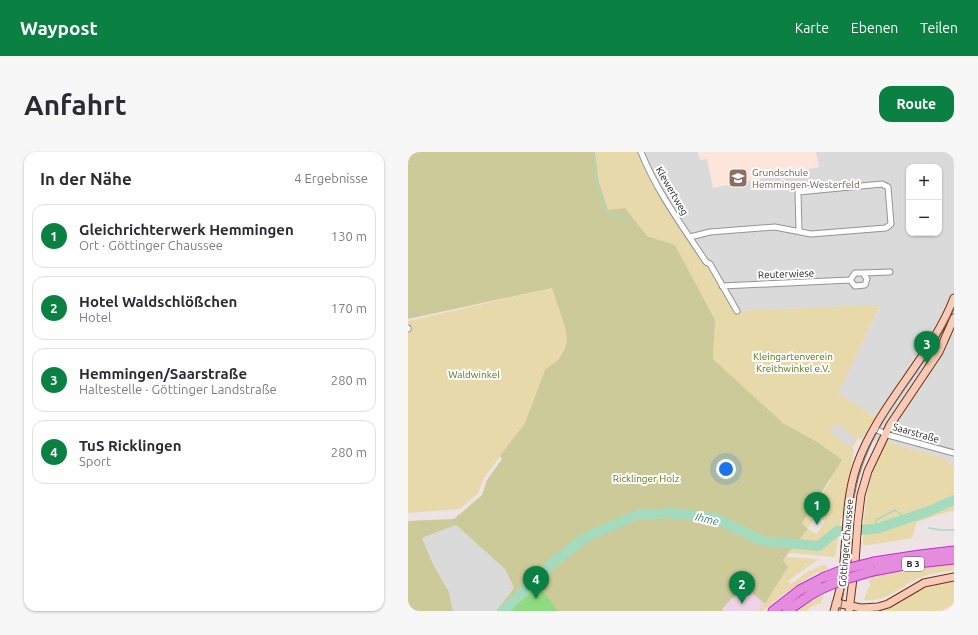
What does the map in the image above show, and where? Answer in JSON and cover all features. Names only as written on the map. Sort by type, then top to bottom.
[{"type":"highway","name":"B 3","points":[[787,611],[823,588],[873,567],[920,555],[954,552]]},
{"type":"highway","name":"B 3","points":[[773,611],[800,590],[825,577],[845,570],[954,559]]},
{"type":"street","name":"Klewertweg","points":[[641,152],[652,176],[690,237]]},
{"type":"street","points":[[737,311],[710,264],[706,262],[690,237],[710,232],[775,227],[811,234],[886,228],[891,224],[888,187],[882,184],[798,192],[799,231]]},
{"type":"street","name":"Reuterwiese","points":[[850,280],[855,273],[890,272]]},
{"type":"street","name":"Reuterwiese","points":[[850,280],[855,286],[865,285],[867,279],[863,273]]},
{"type":"street","name":"Reuterwiese","points":[[722,286],[850,280]]},
{"type":"street","name":"Göttinger Chaussee","points":[[834,611],[843,572],[846,520],[852,481],[857,465],[867,442],[937,334],[954,298]]},
{"type":"street","name":"Göttinger Chaussee","points":[[850,609],[861,495],[868,471],[885,434],[939,352],[954,318]]},
{"type":"street","name":"Saarstraße","points":[[875,429],[885,434],[954,453]]},
{"type":"street","points":[[836,603],[850,609],[878,607],[888,604],[924,583],[954,577]]},
{"type":"shaded area","points":[[640,152],[954,152],[954,465],[946,463],[947,459],[886,442],[858,439],[862,437],[876,417],[837,394],[880,306],[735,311],[707,265],[705,265],[664,200]]},
{"type":"shaded area","name":"Grundschule Hemmingen-Westerfeld","points":[[698,152],[816,152],[819,167],[713,188],[707,159],[700,160]]},
{"type":"shaded area","points":[[837,423],[856,438],[849,447],[830,431]]},
{"type":"shaded area","points":[[456,525],[505,569],[514,589],[496,611],[453,611],[449,592],[433,564],[422,538]]},
{"type":"shaded area","points":[[744,586],[765,604],[758,611],[724,611],[722,609]]},
{"type":"green space","name":"Ricklinger Holz","points":[[408,152],[595,152],[599,182],[608,210],[625,208],[647,236],[675,245],[715,320],[713,359],[783,423],[819,443],[842,460],[802,523],[808,529],[783,560],[788,567],[765,604],[744,586],[722,609],[724,611],[558,611],[538,587],[508,611],[496,611],[514,588],[505,569],[456,525],[422,538],[433,564],[449,592],[453,611],[408,611],[408,521],[454,519],[482,495],[487,480],[502,459],[500,456],[525,423],[545,370],[559,359],[567,339],[565,327],[552,288],[408,319]]},
{"type":"green space","name":"Kleingartenverein Kreithwinkel e.V.","points":[[595,152],[640,152],[664,200],[690,243],[692,243],[707,265],[735,311],[880,305],[838,394],[876,417],[862,437],[858,439],[852,447],[854,450],[835,557],[789,553],[808,529],[817,534],[825,521],[816,517],[808,528],[802,523],[831,480],[819,443],[783,423],[713,359],[715,320],[675,245],[647,236],[608,210],[599,182]]},
{"type":"green space","name":"Waldwinkel","points":[[552,288],[565,327],[567,339],[559,359],[545,370],[525,423],[484,478],[478,493],[460,509],[408,513],[408,321]]},
{"type":"green space","points":[[886,442],[947,459],[946,463],[954,465],[954,498],[886,524],[863,528],[867,495],[872,473]]},
{"type":"green space","points":[[954,501],[954,511],[917,522],[912,538],[863,546],[863,531],[875,530],[898,524]]},
{"type":"green space","points":[[785,557],[819,559],[788,581],[791,584],[810,570],[811,571],[825,565],[828,569],[819,573],[817,572],[784,594],[763,611],[758,611],[765,604],[788,567],[783,560]]},
{"type":"green space","points":[[954,563],[954,570],[925,576],[914,580],[894,593],[880,599],[864,600],[868,588],[871,585],[868,579],[882,574],[913,567]]},
{"type":"green space","points":[[954,581],[954,604],[941,611],[878,611],[890,607],[926,588]]},
{"type":"green space","points":[[539,586],[558,611],[508,611]]},
{"type":"green space","points":[[824,595],[821,603],[810,607],[807,611],[797,611],[812,600]]},
{"type":"pier","points":[[841,519],[863,520],[862,540],[840,539]]},
{"type":"waterway","points":[[593,152],[597,181],[604,208],[610,214],[629,220]]},
{"type":"waterway","name":"Ihme","points":[[503,611],[554,562],[586,537],[637,515],[672,513],[715,518],[763,541],[819,546],[837,531],[876,529],[929,511],[954,500]]},
{"type":"waterway","points":[[874,529],[876,520],[895,510],[907,519]]},
{"type":"waterway","points":[[929,528],[954,530]]},
{"type":"tram line","points":[[840,611],[844,592],[854,496],[865,458],[874,438],[896,400],[933,346],[954,307]]},
{"type":"place","name":"Grundschule Hemmingen-Westerfeld","points":[[738,178]]},
{"type":"place","name":"Hemmingen/Saarstraße","points":[[927,364]]},
{"type":"place","name":"Gleichrichterwerk Hemmingen","points":[[817,525]]},
{"type":"place","name":"TuS Ricklingen","points":[[536,599]]},
{"type":"place","name":"Hotel Waldschlößchen","points":[[742,604]]}]
